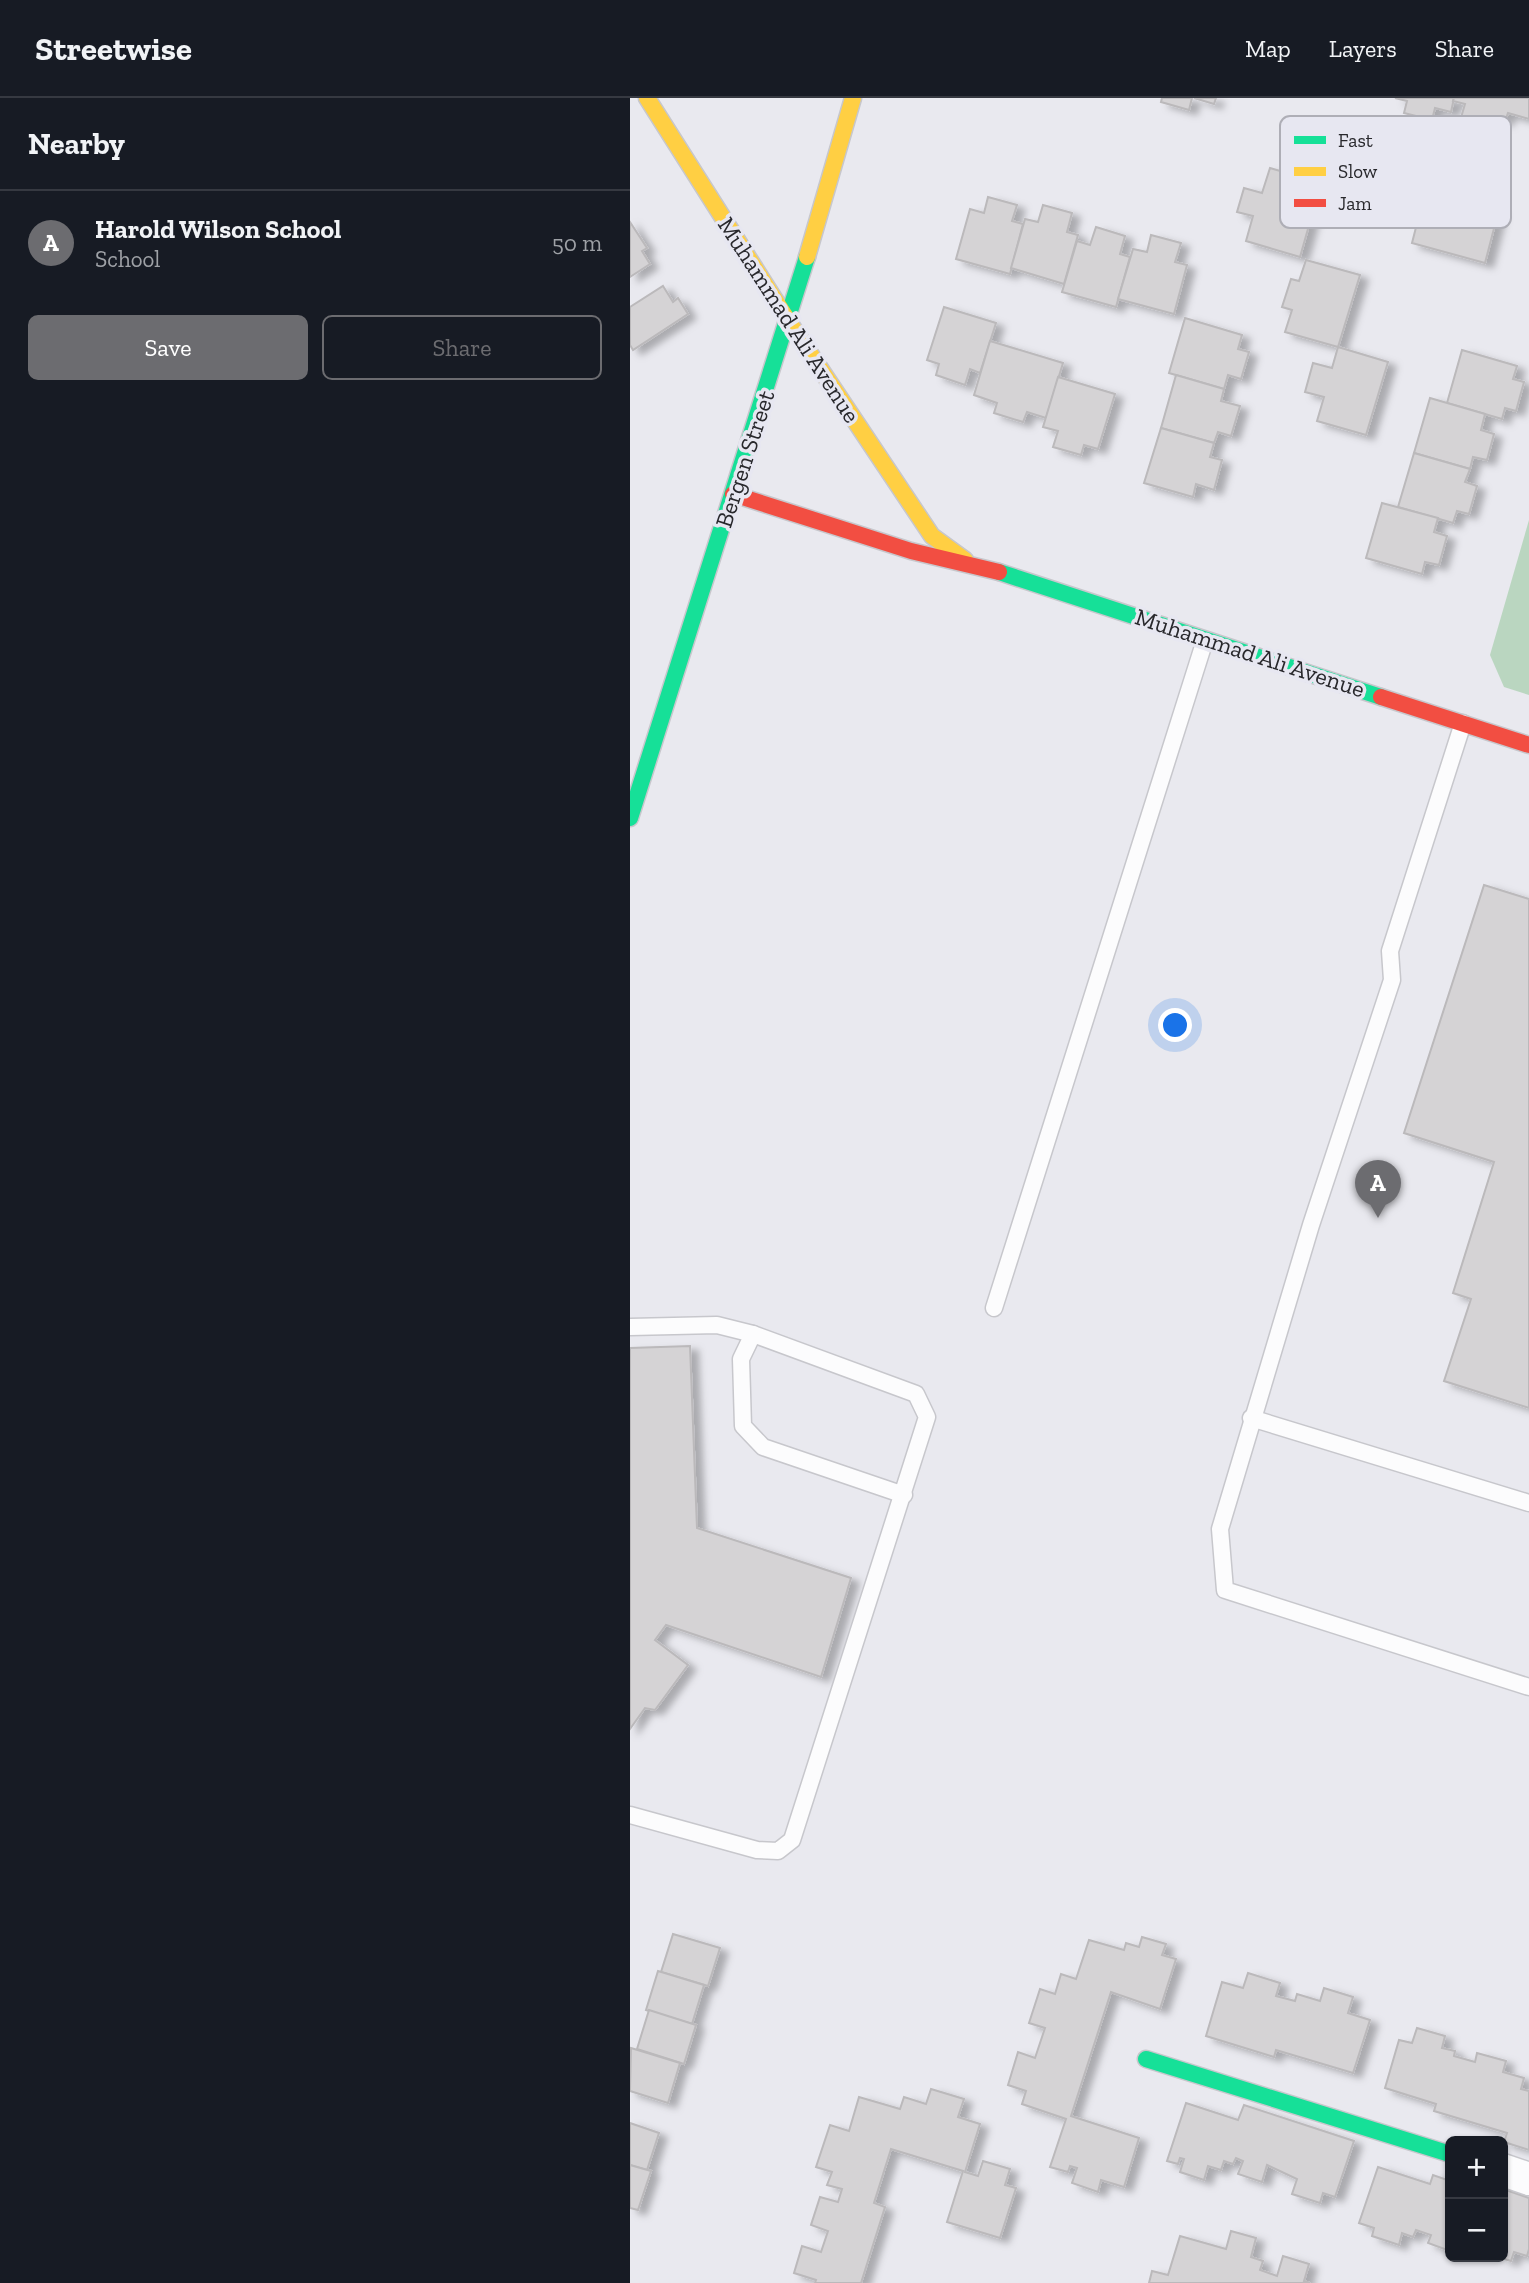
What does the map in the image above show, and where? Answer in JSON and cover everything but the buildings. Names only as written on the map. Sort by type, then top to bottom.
[{"type":"street","name":"Muhammad Ali Avenue","points":[[647,98],[789,322],[932,536],[970,563]]},
{"type":"street","name":"Bergen Street","points":[[630,818],[789,322],[853,98]]},
{"type":"street","name":"Muhammad Ali Avenue","points":[[733,494],[911,551],[970,563],[1529,745]]},
{"type":"street","points":[[1146,2059],[1445,2152]]},
{"type":"street","points":[[1508,2172],[1529,2179]]},
{"type":"lane","points":[[994,1308],[1205,640]]},
{"type":"lane","points":[[1463,723],[1390,951],[1392,980],[1251,1418],[1220,1529],[1225,1590],[1529,1687]]},
{"type":"lane","points":[[630,1327],[717,1325],[752,1334],[916,1394],[927,1417],[792,1840],[778,1851],[757,1850],[630,1815]]},
{"type":"lane","points":[[752,1334],[741,1359],[743,1426],[764,1447],[904,1495]]},
{"type":"lane","points":[[1251,1418],[1529,1503]]},
{"type":"green space","points":[[1529,520],[1529,695],[1504,687],[1490,655]]},
{"type":"traffic: fast","points":[[630,818],[807,257]]},
{"type":"traffic: fast","points":[[999,572],[1381,697]]},
{"type":"traffic: fast","points":[[1146,2059],[1445,2152]]},
{"type":"traffic: slow","points":[[647,98],[789,322],[932,536],[965,560]]},
{"type":"traffic: slow","points":[[807,257],[853,98]]},
{"type":"traffic: jam","points":[[733,494],[911,551],[999,572]]},
{"type":"traffic: jam","points":[[1381,697],[1529,745]]},
{"type":"place","name":"Harold Wilson School","points":[[1378,1218]]}]
